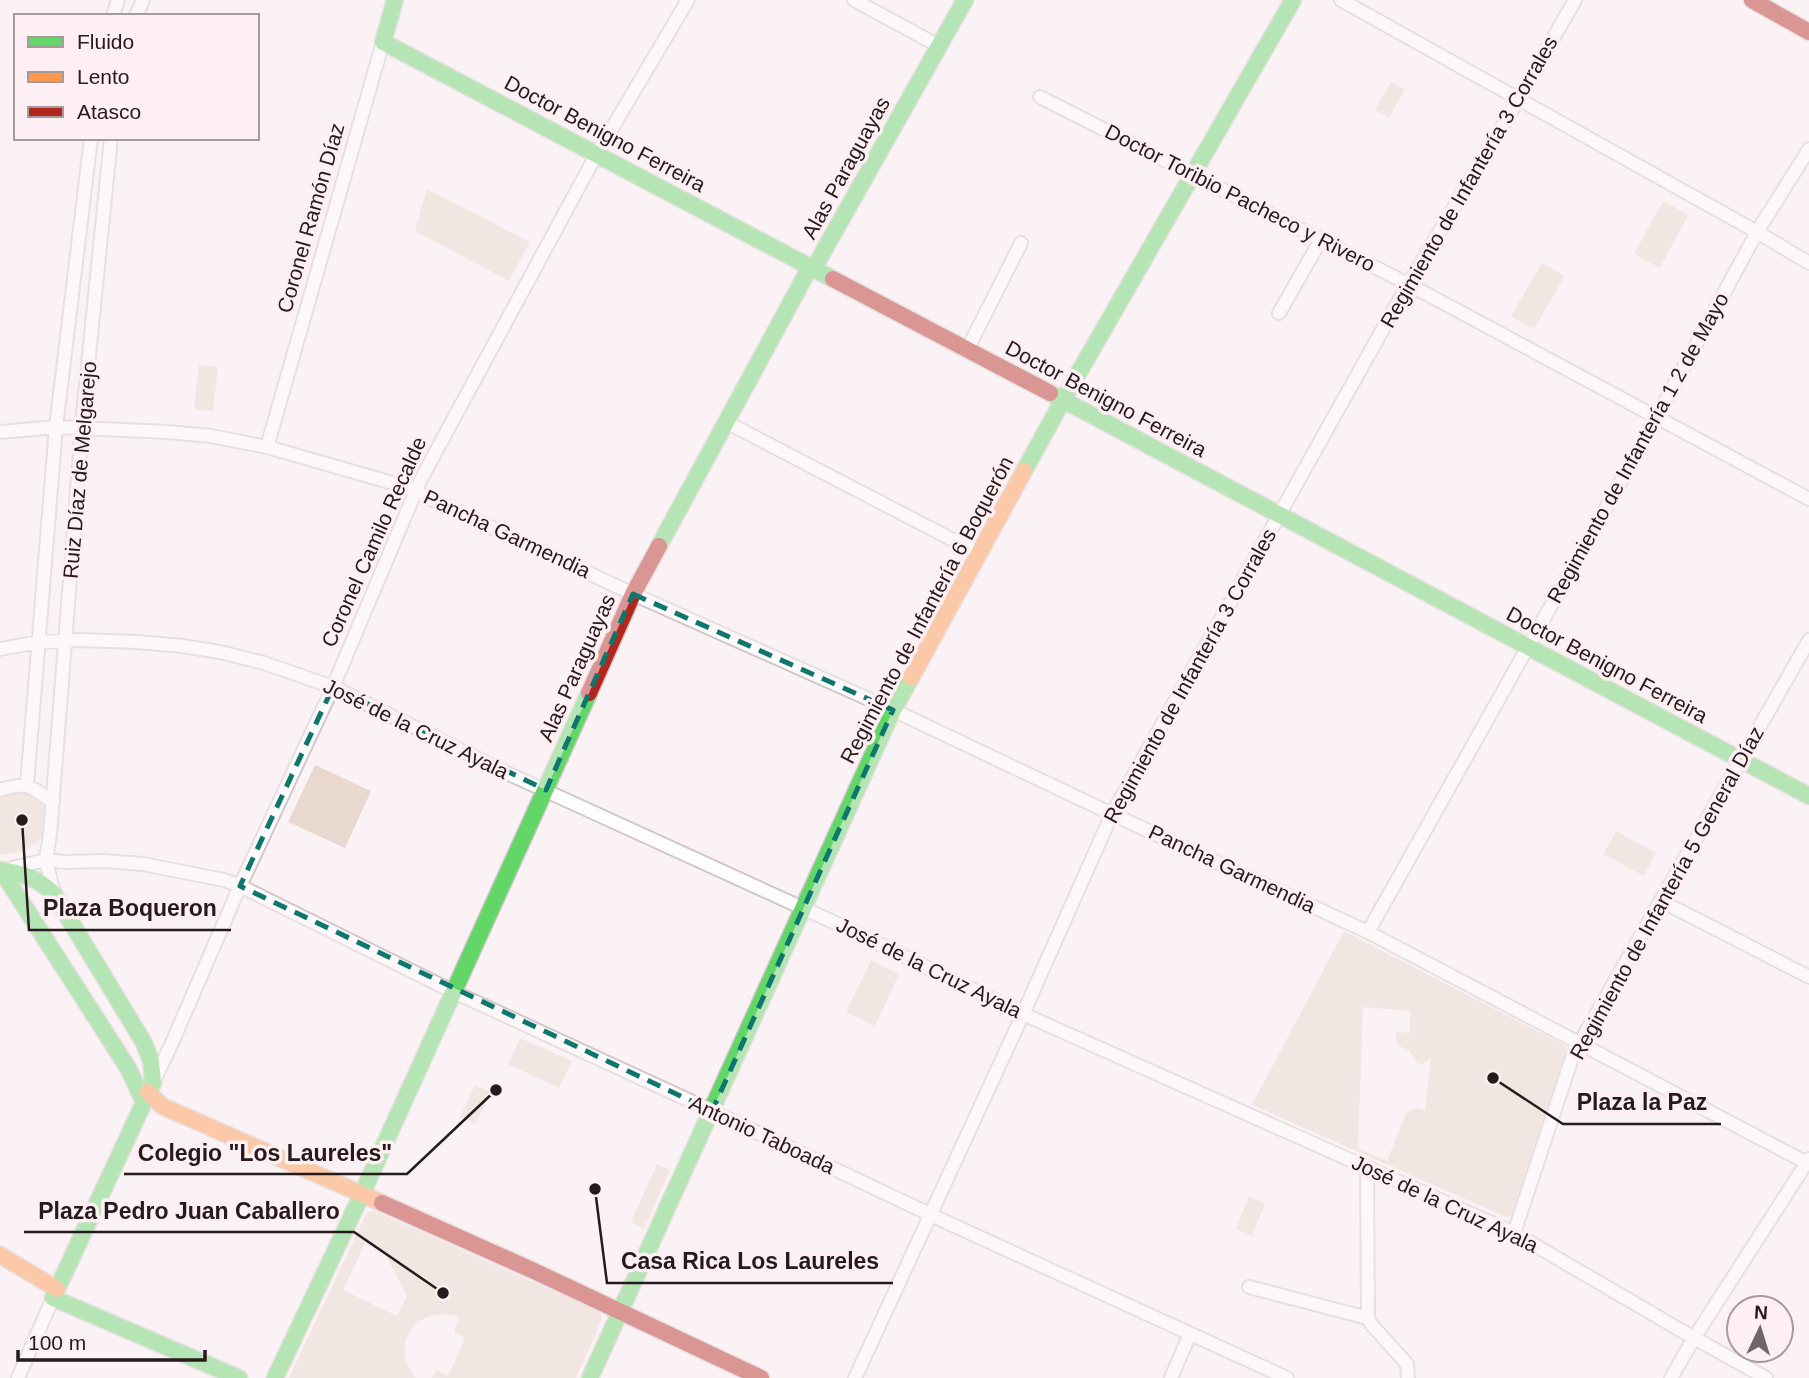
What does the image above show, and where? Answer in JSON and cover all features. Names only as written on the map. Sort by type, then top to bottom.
[{"type":"street","name":"Coronel Ramón Díaz","points":[[267,447],[395,0]]},
{"type":"street","name":"Coronel Camilo Recalde","points":[[18,1378],[333,687],[415,491],[597,153],[688,0]]},
{"type":"street","points":[[854,0],[939,46]]},
{"type":"street","name":"Alas Paraguayas","points":[[275,1378],[362,1194],[633,594],[808,271],[814,268],[965,0]]},
{"type":"street","name":"Regimiento de Infantería 6 Boquerón","points":[[590,1378],[893,710],[1063,400],[1293,0]]},
{"type":"street","points":[[1341,0],[1809,263]]},
{"type":"street","name":"Regimiento de Infantería 3 Corrales","points":[[855,1378],[1112,814],[1408,284],[1575,0]]},
{"type":"street","points":[[1752,0],[1809,32]]},
{"type":"street","name":"Doctor Benigno Ferreira","points":[[383,42],[1809,796]]},
{"type":"street","name":"Doctor Toribio Pacheco y Rivero","points":[[1040,97],[1322,238],[1809,499]]},
{"type":"street","points":[[90,142],[110,143]]},
{"type":"street","name":"Ruiz Díaz de Melgarejo","points":[[27,784],[56,427],[90,142]]},
{"type":"street","name":"Ruiz Díaz de Melgarejo","points":[[54,894],[46,860],[83,414],[110,143]]},
{"type":"street","name":"Regimiento de Infantería 1 2 de Mayo","points":[[1368,932],[1657,417],[1757,232],[1809,149]]},
{"type":"street","points":[[1279,313],[1322,238]]},
{"type":"street","points":[[967,350],[1021,243]]},
{"type":"street","points":[[726,422],[978,553]]},
{"type":"street","name":"Pancha Garmendia","points":[[0,432],[56,427],[211,436],[267,447],[404,486],[1368,932],[1808,1162]]},
{"type":"street","name":"José de la Cruz Ayala","points":[[0,649],[66,640],[181,646],[264,663],[333,687],[1023,1014],[1514,1233],[1766,1378]]},
{"type":"street","name":"Regimiento de Infantería 5 General Díaz","points":[[1514,1233],[1573,1055],[1809,640]]},
{"type":"street","points":[[0,790],[17,784],[27,784],[52,802]]},
{"type":"street","name":"Antonio Taboada","points":[[0,870],[46,860],[104,861],[143,864],[224,880],[240,886],[454,992],[1287,1378]]},
{"type":"street","points":[[0,870],[38,878],[54,894],[145,1043],[151,1061],[148,1092]]},
{"type":"street","points":[[0,870],[128,1068],[162,1106],[620,1311],[761,1378]]},
{"type":"street","points":[[1661,901],[1809,977]]},
{"type":"street","points":[[1671,1378],[1808,1162]]},
{"type":"street","points":[[1367,1167],[1368,1318],[1407,1364],[1408,1378]]},
{"type":"street","points":[[0,1255],[55,1294],[239,1378]]},
{"type":"street","points":[[1249,1286],[1368,1318]]},
{"type":"street","points":[[1171,1378],[1190,1334]]},
{"type":"highlighted area","points":[[633,594],[893,710],[712,1111],[240,886],[333,687],[546,790]]},
{"type":"shaded area","points":[[1391,82],[1405,90],[1389,118],[1375,110]]},
{"type":"shaded area","points":[[427,189],[530,242],[509,281],[415,231]]},
{"type":"shaded area","points":[[1663,201],[1688,215],[1660,268],[1634,254]]},
{"type":"shaded area","points":[[1542,263],[1565,276],[1534,329],[1511,316]]},
{"type":"shaded area","points":[[199,365],[218,367],[213,411],[194,409]]},
{"type":"shaded area","points":[[315,765],[371,791],[345,848],[288,822]]},
{"type":"shaded area","points":[[20,790],[42,800],[46,806],[44,834],[38,842],[22,851],[0,855],[0,796]]},
{"type":"shaded area","points":[[1616,831],[1656,853],[1644,876],[1603,854]]},
{"type":"shaded area","points":[[1344,931],[1566,1046],[1567,1050],[1511,1216],[1506,1217],[1252,1105]],"holes":[[[1363,1007],[1410,1011],[1410,1033],[1395,1032],[1397,1045],[1409,1051],[1417,1063],[1422,1064],[1431,1057],[1425,1111],[1416,1108],[1406,1113],[1387,1161],[1358,1148]]]},
{"type":"shaded area","points":[[871,960],[899,974],[875,1026],[846,1012]]},
{"type":"shaded area","points":[[520,1038],[572,1061],[559,1088],[508,1064]]},
{"type":"shaded area","points":[[475,1085],[491,1092],[475,1124],[460,1117]]},
{"type":"shaded area","points":[[657,1164],[670,1170],[644,1229],[631,1222]]},
{"type":"shaded area","points":[[1249,1197],[1265,1203],[1252,1236],[1236,1229]]},
{"type":"shaded area","points":[[374,1211],[600,1312],[602,1319],[576,1378],[432,1378],[436,1370],[448,1376],[465,1338],[454,1332],[459,1317],[444,1314],[420,1321],[406,1340],[408,1365],[416,1378],[289,1378],[367,1212]],"holes":[[[365,1243],[384,1252],[407,1296],[397,1316],[343,1290]]]},
{"type":"traffic: fast","points":[[395,0],[383,42],[833,279]]},
{"type":"traffic: fast","points":[[659,546],[808,271],[814,268],[965,0]]},
{"type":"traffic: fast","points":[[1024,471],[1293,0]]},
{"type":"traffic: fast","points":[[1050,393],[1809,796]]},
{"type":"traffic: fast","points":[[590,1378],[893,710],[911,678]]},
{"type":"traffic: fast","points":[[275,1378],[362,1194],[589,693]]},
{"type":"traffic: fast","points":[[0,870],[29,877],[54,894],[144,1043],[151,1061],[153,1083],[53,1298],[239,1378]]},
{"type":"traffic: fast","points":[[1,870],[128,1068],[144,1102]]},
{"type":"traffic: slow","points":[[911,678],[1024,471]]},
{"type":"traffic: slow","points":[[148,1092],[162,1106],[382,1203]]},
{"type":"traffic: slow","points":[[0,1255],[57,1289]]},
{"type":"traffic: jam","points":[[1752,0],[1809,32]]},
{"type":"traffic: jam","points":[[833,279],[1050,393]]},
{"type":"traffic: jam","points":[[589,693],[633,594],[659,546]]},
{"type":"traffic: jam","points":[[382,1203],[761,1378]]},
{"type":"place","name":"Plaza Boqueron","points":[[22,820]]},
{"type":"place","name":"Plaza la Paz","points":[[1493,1078]]},
{"type":"place","name":"Colegio \"Los Laureles\"","points":[[496,1090]]},
{"type":"place","name":"Casa Rica Los Laureles","points":[[595,1189]]},
{"type":"place","name":"Plaza Pedro Juan Caballero","points":[[443,1293]]}]
